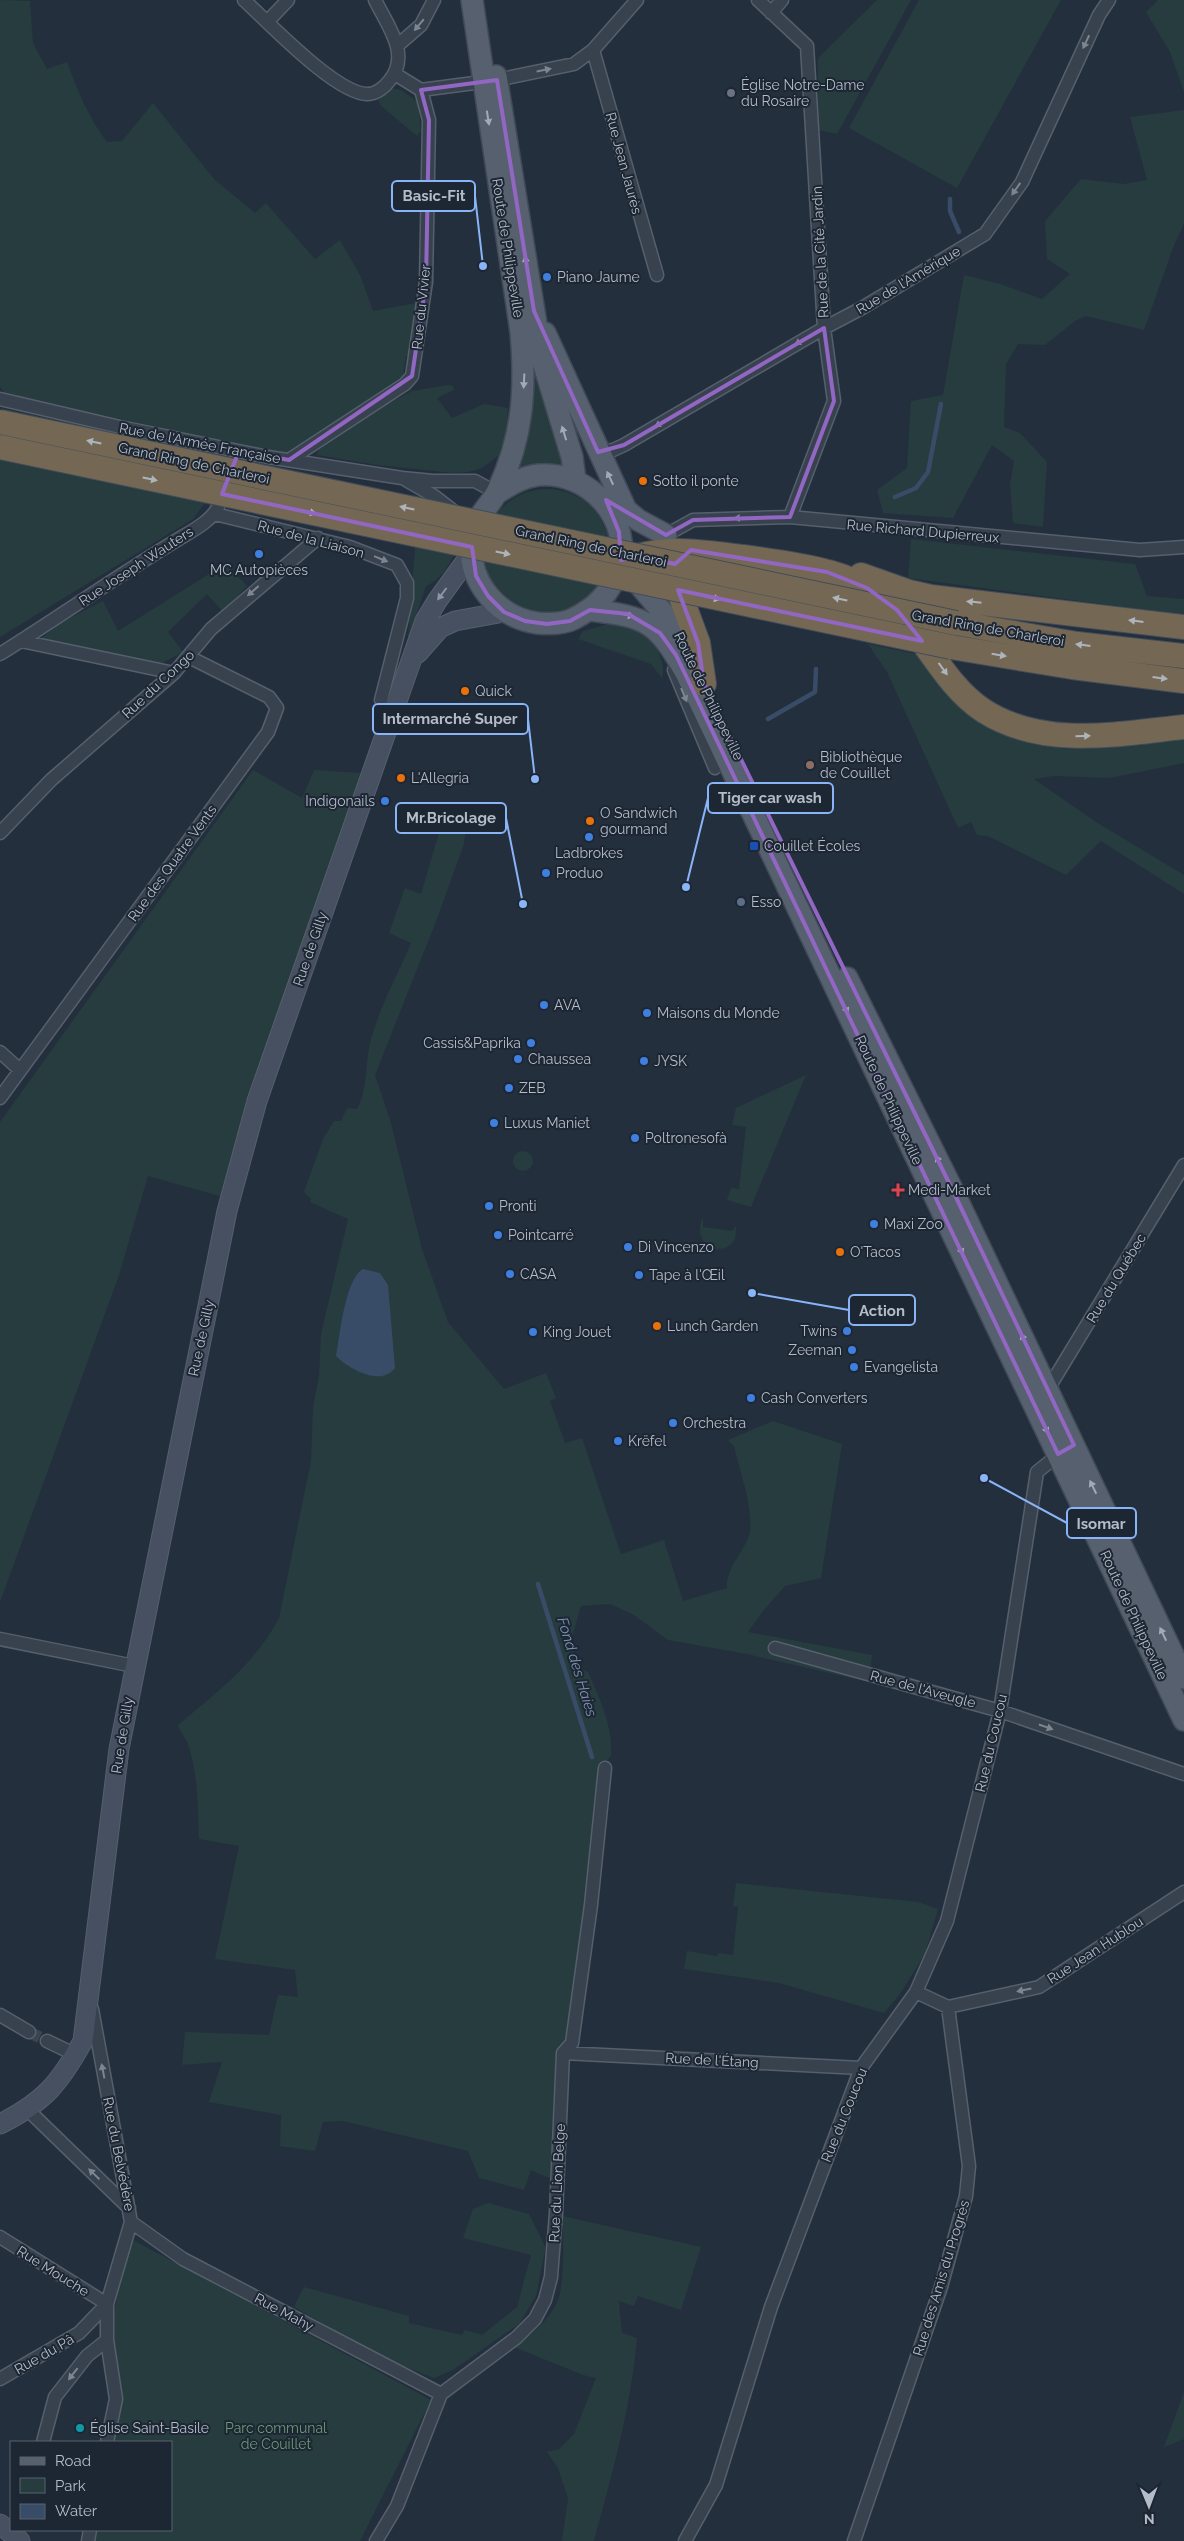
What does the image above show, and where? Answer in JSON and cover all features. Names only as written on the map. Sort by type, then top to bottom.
[{"type":"highway","name":"Grand Ring de Charleroi","points":[[0,422],[956,623],[1077,644],[1184,656]]},
{"type":"highway","name":"Grand Ring de Charleroi","points":[[0,447],[951,647],[1072,667],[1184,681]]},
{"type":"highway","points":[[666,535],[825,560],[901,589],[931,597],[1184,628]]},
{"type":"highway","points":[[620,562],[646,554],[691,550],[805,567],[849,580],[867,588],[897,610],[957,688],[985,711],[1017,725],[1056,736],[1084,737],[1184,727]]},
{"type":"highway","points":[[691,550],[679,560],[675,575],[682,603],[698,643],[704,684]]},
{"type":"main road","name":"Route de Philippeville","points":[[472,0],[490,81],[541,355],[572,457],[575,480]]},
{"type":"main road","name":"Route de Philippeville","points":[[482,0],[490,81],[521,332],[524,372],[522,415],[514,452],[497,493]]},
{"type":"main road","points":[[534,311],[598,452],[618,518],[640,537],[666,535]]},
{"type":"main road","name":"Route de Philippeville","points":[[537,475],[556,475],[575,480],[595,492],[618,518],[620,562],[614,582],[604,598],[590,610],[570,621],[547,624],[525,621],[504,612],[488,596],[476,576],[471,554],[476,524],[484,507],[497,493],[518,480],[537,475]]},
{"type":"main road","points":[[618,518],[631,516],[666,535]]},
{"type":"main road","name":"Rue de Gilly","points":[[0,2124],[28,2110],[51,2088],[68,2068],[83,2041],[119,1749],[134,1666],[227,1211],[257,1101],[414,657],[425,621],[471,554]]},
{"type":"main road","name":"Route de Philippeville","points":[[620,562],[677,629],[757,798],[954,1193],[1041,1398]]},
{"type":"main road","name":"Route de Philippeville","points":[[590,610],[628,614],[637,618],[660,633],[679,661],[1066,1450],[1184,1678]]},
{"type":"main road","points":[[414,657],[440,628],[455,621],[504,612]]},
{"type":"main road","name":"Route de Philippeville","points":[[1066,1450],[1184,1720]]},
{"type":"street","points":[[244,0],[326,74],[358,92],[369,94],[385,87],[396,74],[398,45],[375,0]]},
{"type":"street","points":[[267,22],[288,0]]},
{"type":"street","points":[[398,45],[421,25],[434,0]]},
{"type":"street","points":[[396,74],[421,90],[490,81],[574,64],[593,50],[637,0]]},
{"type":"street","name":"Rue de la Cité Jardin","points":[[758,0],[807,46],[824,328],[834,401],[790,517]]},
{"type":"street","points":[[771,13],[782,0]]},
{"type":"street","name":"Rue de l'Amérique","points":[[598,452],[613,450],[624,445],[824,328],[862,308],[985,234],[1022,182],[1098,15],[1109,0]]},
{"type":"street","name":"Rue Jean Jaurès","points":[[593,50],[657,275]]},
{"type":"street","name":"Rue du Vivier","points":[[289,460],[405,384],[412,376],[426,282],[429,120],[421,90]]},
{"type":"street","name":"Rue de l'Armée Française","points":[[0,399],[120,427],[289,460],[402,478],[433,481],[475,481],[497,493]]},
{"type":"street","points":[[215,514],[239,451]]},
{"type":"street","name":"Rue de l'Armée Française","points":[[402,478],[476,524]]},
{"type":"street","name":"Rue de la Liaison","points":[[215,514],[318,538],[350,547],[397,565],[404,574],[407,583],[407,598],[381,700],[392,715]]},
{"type":"street","name":"Rue Joseph Wauters","points":[[0,654],[215,514]]},
{"type":"street","name":"Rue Richard Dupierreux","points":[[666,535],[693,520],[790,517],[1140,550],[1184,547]]},
{"type":"street","name":"Rue du Congo","points":[[0,833],[51,780],[174,673],[211,629],[318,538]]},
{"type":"street","points":[[660,633],[715,768]]},
{"type":"street","points":[[21,641],[174,673]]},
{"type":"street","name":"Rue des Quatre Vents","points":[[0,1098],[268,732],[277,708],[269,697],[189,657]]},
{"type":"street","points":[[0,1052],[20,1070]]},
{"type":"street","name":"Rue du Québec","points":[[1041,1398],[1184,1165]]},
{"type":"street","name":"Rue du Coucou","points":[[686,2541],[716,2485],[771,2307],[861,2068],[916,1992],[948,1920],[1000,1711],[1037,1472],[1066,1450]]},
{"type":"street","points":[[0,1639],[134,1666]]},
{"type":"street","name":"Rue de l'Aveugle","points":[[774,1648],[1000,1711],[1184,1774]]},
{"type":"street","name":"Rue du Lion Belge","points":[[442,2394],[516,2338],[535,2319],[545,2300],[552,2277],[564,2053],[572,2044],[591,1905],[605,1768]]},
{"type":"street","name":"Rue Jean Hublou","points":[[948,2007],[1039,1987],[1184,1892]]},
{"type":"street","points":[[916,1992],[948,2007]]},
{"type":"street","name":"Rue du Belvédère","points":[[89,1996],[131,2222],[107,2304],[107,2340],[116,2399],[108,2441]]},
{"type":"street","name":"Rue des Amis du Progrès","points":[[854,2541],[941,2287],[966,2196],[969,2166],[948,2007]]},
{"type":"street","points":[[0,2015],[28,2032]]},
{"type":"street","points":[[47,2041],[76,2054]]},
{"type":"street","name":"Rue de l'Étang","points":[[564,2053],[861,2068]]},
{"type":"street","points":[[28,2110],[129,2208]]},
{"type":"street","name":"Rue Mahy","points":[[131,2222],[183,2259],[442,2394]]},
{"type":"street","name":"Rue Mouche","points":[[0,2237],[107,2304]]},
{"type":"street","name":"Rue du Pâ","points":[[0,2379],[79,2334],[107,2304]]},
{"type":"street","points":[[43,2441],[55,2397],[87,2356],[107,2340]]},
{"type":"street","points":[[376,2541],[397,2506],[442,2394]]},
{"type":"highlighted area","points":[[497,80],[534,311],[598,452],[624,445],[824,328],[834,401],[790,517],[693,520],[666,535],[606,500],[619,532],[621,560],[637,556],[675,564],[691,550],[827,572],[867,588],[897,610],[922,641],[678,590],[698,643],[704,684],[954,1193],[1074,1445],[1058,1454],[676,655],[660,633],[628,614],[590,610],[570,621],[547,624],[525,621],[504,612],[488,596],[476,576],[472,547],[222,494],[239,451],[289,460],[412,376],[426,282],[429,120],[421,90]]},
{"type":"green space","points":[[0,0],[30,1],[33,43],[47,69],[67,62],[89,113],[107,142],[122,141],[153,103],[214,179],[255,213],[266,203],[315,259],[340,240],[361,277],[373,311],[416,303],[410,353],[406,357],[403,376],[286,454],[6,395],[0,387]]},
{"type":"green space","points":[[877,0],[911,0],[837,134],[818,130],[818,58]]},
{"type":"green space","points":[[919,0],[1061,0],[957,188],[849,128]]},
{"type":"green space","points":[[1158,0],[1184,0],[1184,92],[1170,52],[1146,12]]},
{"type":"green space","points":[[391,88],[401,90],[418,102],[421,131],[417,136],[380,105],[378,100]]},
{"type":"green space","points":[[1184,110],[1184,224],[1174,245],[1144,330],[1086,316],[1075,321],[1045,345],[1018,344],[1006,364],[1004,427],[1020,433],[1047,462],[1043,527],[1013,523],[1010,484],[1014,461],[992,445],[953,518],[883,513],[877,490],[907,468],[911,401],[943,395],[964,275],[1000,284],[1042,299],[1070,274],[1047,259],[1045,221],[1081,179],[1124,184],[1147,180],[1130,117]]},
{"type":"green space","points":[[532,364],[548,402],[563,470],[517,474],[529,429]]},
{"type":"green space","points":[[448,385],[453,386],[454,390],[437,398],[452,418],[484,404],[508,408],[506,436],[498,456],[482,468],[468,472],[452,473],[378,465],[316,455],[322,444],[389,403],[412,391]]},
{"type":"green space","points":[[0,408],[228,457],[211,505],[204,504],[193,519],[0,637]]},
{"type":"green space","points":[[547,489],[571,494],[582,499],[592,507],[600,517],[605,528],[610,552],[605,576],[600,587],[592,597],[582,605],[571,610],[547,615],[523,610],[512,605],[502,597],[494,587],[489,576],[484,552],[489,528],[494,517],[502,507],[512,499],[523,494]]},
{"type":"green space","points":[[413,495],[453,503],[459,526],[457,544],[451,561],[434,582],[426,586],[408,640],[415,549]]},
{"type":"green space","points":[[911,539],[1135,564],[1147,596],[1184,599],[1184,615],[908,578]]},
{"type":"green space","points":[[225,564],[247,586],[223,612],[207,594],[168,632],[183,652],[159,665],[50,644],[42,638],[58,624],[103,601],[118,631]]},
{"type":"green space","points":[[612,623],[637,629],[649,637],[658,650],[661,659],[663,668],[662,678],[651,664],[578,639],[583,631]]},
{"type":"green space","points":[[868,644],[920,655],[938,684],[965,711],[1006,734],[1032,743],[1068,749],[1184,737],[1184,763],[1110,778],[1054,776],[1034,779],[1096,822],[1184,875],[1184,894],[1101,841],[1066,875],[988,836],[977,835],[971,822],[958,828],[887,672]]},
{"type":"green space","points":[[253,770],[302,798],[314,770],[361,773],[223,1197],[148,1176],[119,1275],[0,1602],[0,1122]]},
{"type":"green space","points":[[463,805],[466,828],[464,844],[435,924],[375,1075],[391,1123],[422,1249],[448,1322],[504,1389],[546,1373],[556,1398],[550,1401],[565,1443],[582,1438],[621,1554],[664,1540],[683,1601],[727,1588],[729,1574],[749,1535],[750,1515],[746,1490],[734,1446],[728,1440],[773,1421],[842,1444],[821,1578],[785,1586],[748,1632],[872,1655],[869,1682],[747,1654],[668,1640],[634,1615],[610,1604],[581,1606],[571,1641],[578,1668],[588,1672],[605,1713],[610,1734],[611,1756],[599,1769],[587,1906],[566,2043],[556,2181],[531,2170],[524,2190],[479,2178],[468,2151],[343,2121],[323,2122],[315,2151],[280,2146],[281,2115],[209,2102],[222,2062],[182,2065],[185,2032],[269,2035],[278,1995],[298,1997],[295,1970],[215,1959],[239,1846],[199,1839],[194,1767],[187,1742],[178,1725],[221,1689],[247,1663],[259,1649],[279,1618],[311,1461],[313,1407],[319,1376],[321,1334],[348,1219],[310,1202],[311,1199],[304,1192],[323,1139],[334,1121],[341,1121],[347,1108],[357,1109],[361,1102],[371,1039],[384,1002],[411,943],[389,933],[405,888],[421,894],[441,826],[445,824],[448,807]]},
{"type":"green space","points":[[806,1075],[751,1207],[727,1200],[731,1188],[739,1189],[746,1127],[732,1125],[736,1108]]},
{"type":"green space","points":[[523,1151],[530,1154],[533,1161],[530,1168],[523,1171],[516,1168],[513,1161],[516,1154]]},
{"type":"green space","points":[[703,1217],[703,1227],[732,1231],[736,1226],[735,1238],[730,1245],[717,1249],[705,1243],[701,1236],[700,1227]]},
{"type":"green space","points":[[736,1883],[918,1902],[938,1909],[925,1954],[900,1994],[884,2013],[779,1983],[684,1969],[687,1951],[717,1956],[718,1953],[733,1955],[738,1907],[733,1906]]},
{"type":"green space","points":[[488,2203],[529,2214],[545,2246],[536,2296],[519,2324],[453,2370],[434,2378],[385,2359],[294,2307],[304,2287],[409,2316],[409,2323],[462,2335],[465,2330],[482,2335],[517,2307],[531,2255],[463,2238],[473,2209]]},
{"type":"green space","points":[[562,2216],[701,2247],[681,2310],[638,2296],[634,2306],[619,2301],[622,2333],[637,2338],[626,2415],[594,2541],[562,2541],[568,2498],[558,2468],[547,2452],[559,2449],[574,2434],[596,2378],[583,2375],[514,2347],[545,2321],[558,2300],[562,2272]]},
{"type":"green space","name":"Parc communal de Couillet","points":[[133,2240],[431,2400],[360,2541],[95,2541],[98,2531],[172,2531],[172,2441],[113,2441],[114,2313],[119,2286]]},
{"type":"green space","points":[[1184,2392],[1184,2439],[1164,2447]]},
{"type":"water","points":[[363,1269],[380,1273],[388,1285],[395,1368],[382,1376],[374,1376],[357,1371],[336,1356],[348,1295],[357,1275]]},
{"type":"waterway","name":"Fond des Haies","points":[[950,199],[950,211],[959,232]]},
{"type":"waterway","name":"Fond des Haies","points":[[895,497],[916,488],[928,472],[941,404]]},
{"type":"waterway","name":"Fond des Haies","points":[[768,719],[815,692],[816,669]]},
{"type":"waterway","name":"Fond des Haies","points":[[538,1584],[592,1757]]},
{"type":"tunnel","points":[[29,2032],[47,2041]]},
{"type":"place","name":"Église Notre-Dame du Rosaire","points":[[731,93]]},
{"type":"place","name":"Basic-Fit","points":[[483,266]]},
{"type":"place","name":"Piano Jaume","points":[[547,277]]},
{"type":"place","name":"Sotto il ponte","points":[[643,481]]},
{"type":"place","name":"MC Autopièces","points":[[259,554]]},
{"type":"place","name":"Quick","points":[[465,691]]},
{"type":"place","name":"Bibliothèque de Couillet","points":[[810,765]]},
{"type":"place","name":"L'Allegria","points":[[401,778]]},
{"type":"place","name":"Intermarché Super","points":[[535,779]]},
{"type":"place","name":"Indigonails","points":[[385,801]]},
{"type":"place","name":"O Sandwich gourmand","points":[[590,821]]},
{"type":"place","name":"Ladbrokes","points":[[589,837]]},
{"type":"place","name":"Couillet Écoles","points":[[754,846]]},
{"type":"place","name":"Produo","points":[[546,873]]},
{"type":"place","name":"Tiger car wash","points":[[686,887]]},
{"type":"place","name":"Esso","points":[[741,902]]},
{"type":"place","name":"Mr.Bricolage","points":[[523,904]]},
{"type":"place","name":"AVA","points":[[544,1005]]},
{"type":"place","name":"Maisons du Monde","points":[[647,1013]]},
{"type":"place","name":"Cassis&Paprika","points":[[531,1043]]},
{"type":"place","name":"Chaussea","points":[[518,1059]]},
{"type":"place","name":"JYSK","points":[[644,1061]]},
{"type":"place","name":"ZEB","points":[[509,1088]]},
{"type":"place","name":"Luxus Maniet","points":[[494,1123]]},
{"type":"place","name":"Poltronesofà","points":[[635,1138]]},
{"type":"place","name":"Medi-Market","points":[[898,1190]]},
{"type":"place","name":"Pronti","points":[[489,1206]]},
{"type":"place","name":"Maxi Zoo","points":[[874,1224]]},
{"type":"place","name":"Pointcarré","points":[[498,1235]]},
{"type":"place","name":"Di Vincenzo","points":[[628,1247]]},
{"type":"place","name":"O'Tacos","points":[[840,1252]]},
{"type":"place","name":"CASA","points":[[510,1274]]},
{"type":"place","name":"Tape à l'Œil","points":[[639,1275]]},
{"type":"place","name":"Action","points":[[752,1293]]},
{"type":"place","name":"Lunch Garden","points":[[657,1326]]},
{"type":"place","name":"Twins","points":[[847,1331]]},
{"type":"place","name":"King Jouet","points":[[533,1332]]},
{"type":"place","name":"Zeeman","points":[[852,1350]]},
{"type":"place","name":"Evangelista","points":[[854,1367]]},
{"type":"place","name":"Cash Converters","points":[[751,1398]]},
{"type":"place","name":"Orchestra","points":[[673,1423]]},
{"type":"place","name":"Krëfel","points":[[618,1441]]},
{"type":"place","name":"Isomar","points":[[984,1478]]},
{"type":"place","name":"Église Saint-Basile","points":[[80,2428]]}]
